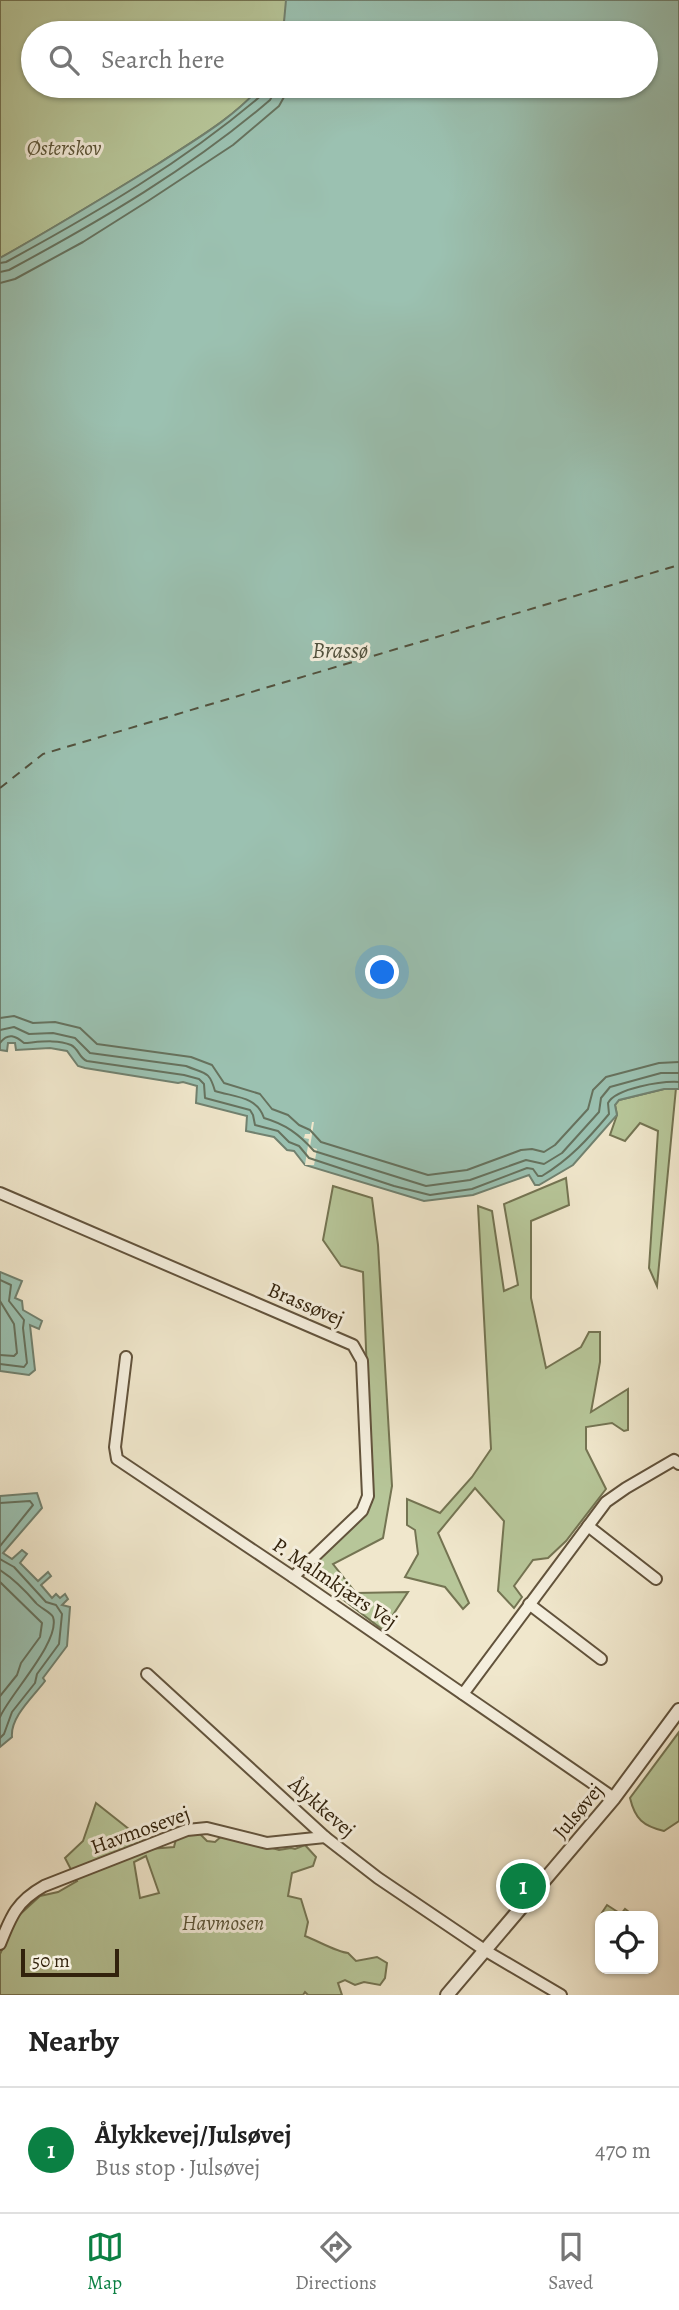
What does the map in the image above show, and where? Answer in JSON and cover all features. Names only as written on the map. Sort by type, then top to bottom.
[{"type":"street","name":"Brassøvej","points":[[0,1193],[353,1345],[362,1361],[368,1496],[362,1511],[293,1577]]},
{"type":"street","name":"P. Malmkjærs Vej","points":[[126,1357],[115,1447],[117,1459],[614,1798]]},
{"type":"street","points":[[463,1694],[606,1502],[674,1460],[679,1464]]},
{"type":"street","points":[[587,1526],[656,1578]]},
{"type":"street","points":[[529,1604],[601,1659]]},
{"type":"street","name":"Ålykkevej","points":[[147,1674],[326,1837],[378,1878],[486,1951],[562,1995]]},
{"type":"street","name":"Julsøvej","points":[[447,1995],[614,1798],[679,1710]]},
{"type":"street","name":"Havmosevej","points":[[0,1944],[12,1914],[26,1896],[44,1886],[187,1830],[207,1828],[267,1843],[326,1837]]},
{"type":"green space","name":"Østerskov","points":[[0,0],[286,0],[285,21],[21,21],[21,98],[250,98],[199,138],[0,258]]},
{"type":"green space","points":[[676,1088],[657,1286],[649,1268],[658,1131],[640,1123],[625,1141],[610,1135],[617,1115],[615,1105],[619,1100]]},
{"type":"green space","points":[[566,1178],[569,1205],[531,1221],[531,1298],[546,1368],[581,1347],[589,1332],[600,1332],[600,1362],[591,1412],[628,1389],[628,1430],[624,1431],[612,1423],[586,1427],[586,1449],[606,1489],[566,1541],[548,1558],[533,1560],[514,1586],[522,1597],[514,1608],[498,1591],[504,1521],[475,1488],[438,1533],[469,1603],[463,1609],[445,1587],[405,1577],[418,1554],[415,1530],[407,1525],[407,1499],[440,1513],[472,1477],[491,1449],[478,1206],[492,1211],[504,1291],[518,1285],[504,1204]]},
{"type":"green space","points":[[333,1186],[372,1198],[378,1245],[392,1486],[383,1538],[333,1564],[356,1593],[408,1592],[383,1630],[302,1568],[372,1502],[363,1272],[341,1266],[323,1240]]},
{"type":"green space","points":[[679,1732],[679,1821],[664,1831],[641,1820],[634,1811],[630,1798]]},
{"type":"green space","name":"Havmosen","points":[[96,1803],[144,1841],[150,1849],[174,1847],[178,1831],[195,1829],[207,1841],[215,1842],[224,1834],[279,1850],[305,1845],[316,1857],[313,1866],[292,1873],[288,1896],[301,1899],[308,1922],[305,1936],[348,1953],[356,1961],[377,1957],[387,1963],[385,1978],[380,1985],[364,1982],[355,1985],[345,1980],[338,1983],[342,1995],[308,1995],[305,1992],[303,1995],[0,1995],[0,1954],[17,1917],[40,1896],[58,1892],[77,1881],[65,1858],[83,1841]],"holes":[[[146,1856],[159,1893],[140,1898],[134,1862]]]},
{"type":"green space","points":[[607,1905],[616,1911],[603,1911]]},
{"type":"water","name":"Brassø","points":[[286,0],[679,0],[679,1089],[664,1089],[619,1100],[615,1105],[617,1115],[573,1165],[539,1185],[535,1185],[529,1175],[473,1195],[424,1201],[305,1165],[294,1151],[287,1150],[274,1137],[246,1131],[247,1116],[196,1103],[197,1086],[85,1068],[78,1066],[67,1051],[50,1048],[16,1050],[15,1043],[8,1043],[7,1051],[0,1050],[0,258],[199,138],[250,98],[658,98],[658,21],[284,21]]},
{"type":"water","points":[[0,1272],[22,1281],[15,1298],[22,1301],[23,1310],[42,1321],[39,1329],[30,1325],[35,1370],[29,1375],[0,1371]]},
{"type":"water","points":[[37,1493],[42,1508],[3,1553],[12,1559],[22,1550],[27,1554],[20,1563],[38,1581],[48,1572],[51,1576],[41,1585],[52,1598],[56,1594],[60,1598],[65,1594],[68,1599],[62,1605],[70,1607],[67,1646],[43,1678],[45,1681],[19,1714],[12,1729],[12,1737],[0,1747],[0,1496]]},
{"type":"pier","points":[[312,1122],[310,1147],[317,1149],[314,1165],[305,1165],[309,1139],[304,1138],[305,1134],[310,1134]]},
{"type":"ferry route","points":[[0,788],[43,754],[679,565]]},
{"type":"place","name":"Ålykkevej/Julsøvej","points":[[523,1886]]}]
